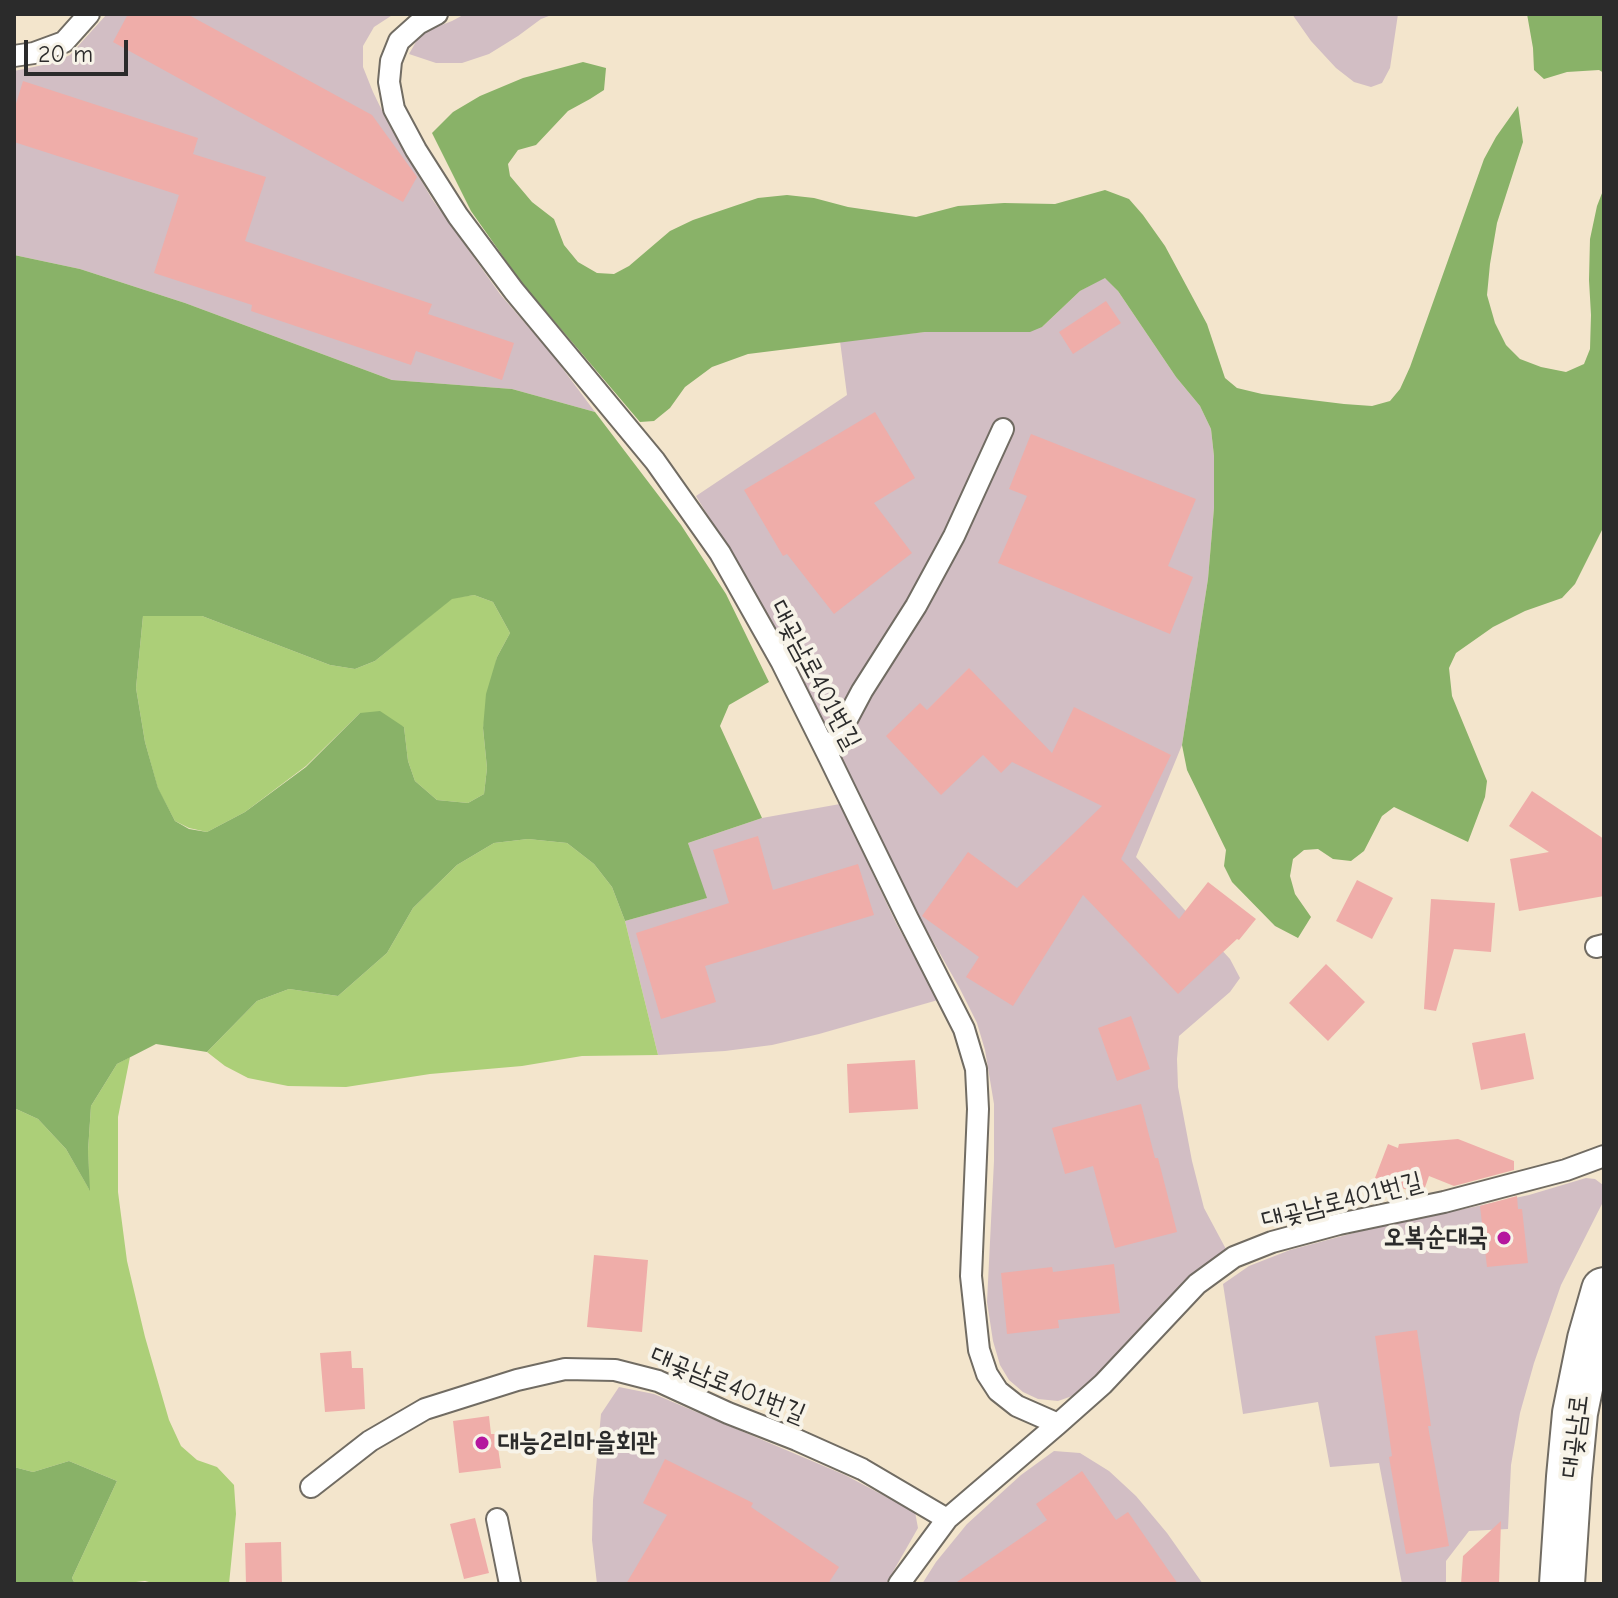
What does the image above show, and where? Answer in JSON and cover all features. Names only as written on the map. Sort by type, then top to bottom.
[{"type":"street","name":"대곶남로","points":[[1562,1584],[1575,1413],[1597,1342],[1604,1290]]},
{"type":"lane","points":[[14,56],[42,51],[64,42],[89,14]]},
{"type":"lane","name":"대곶남로401번길","points":[[437,14],[418,24],[399,41],[391,61],[389,82],[394,109],[458,216],[505,279],[655,461],[720,553],[781,661],[964,1029],[976,1069],[978,1109],[971,1276],[979,1350],[987,1374],[998,1391],[1017,1406],[1058,1424]]},
{"type":"lane","points":[[828,755],[862,691],[916,606],[954,536],[1003,429]]},
{"type":"lane","name":"대곶남로401번길","points":[[899,1584],[947,1519],[1103,1384],[1197,1284],[1234,1257],[1272,1242],[1326,1227],[1444,1202],[1566,1170],[1604,1156]]},
{"type":"lane","name":"대곶남로401번길","points":[[311,1487],[370,1441],[425,1409],[517,1380],[565,1369],[615,1370],[658,1381],[862,1469],[947,1519]]},
{"type":"lane","points":[[497,1519],[510,1584]]},
{"type":"shaded area","points":[[107,14],[394,14],[374,27],[363,46],[363,67],[389,125],[432,199],[500,294],[554,357],[595,412],[512,389],[392,380],[185,303],[80,269],[14,255],[14,71],[53,63],[70,55]]},
{"type":"shaded area","points":[[465,14],[554,14],[541,19],[489,54],[462,63],[436,63],[409,54],[421,33]]},
{"type":"shaded area","points":[[1292,14],[1398,14],[1390,68],[1382,83],[1371,87],[1354,82],[1311,41]]},
{"type":"shaded area","points":[[1105,277],[1200,406],[1211,429],[1214,456],[1214,508],[1208,579],[1182,745],[1136,857],[1230,959],[1240,978],[1230,992],[1179,1036],[1177,1059],[1178,1087],[1204,1208],[1227,1251],[1078,1394],[1058,1401],[1038,1399],[1009,1380],[1000,1365],[993,1341],[987,1302],[994,1104],[977,1023],[913,906],[764,608],[696,496],[847,395],[840,341],[925,332],[1042,327],[1080,291]]},
{"type":"shaded area","points":[[840,804],[896,923],[938,1000],[772,1045],[658,1055],[625,921],[706,898],[688,843],[762,818]]},
{"type":"shaded area","points":[[1586,1178],[1595,1179],[1603,1185],[1604,1200],[1561,1285],[1534,1363],[1520,1413],[1511,1465],[1508,1529],[1469,1531],[1446,1561],[1446,1584],[1402,1584],[1379,1463],[1330,1467],[1318,1402],[1243,1414],[1223,1284],[1249,1266],[1290,1250],[1361,1231],[1529,1195]]},
{"type":"shaded area","points":[[619,1387],[654,1394],[845,1475],[915,1512],[918,1528],[886,1584],[597,1584],[592,1540],[601,1414]]},
{"type":"shaded area","points":[[1054,1451],[1080,1453],[1109,1471],[1136,1496],[1167,1533],[1203,1584],[922,1584],[967,1524],[1021,1475]]},
{"type":"green space","points":[[1527,14],[1604,14],[1604,73],[1599,70],[1567,72],[1544,79],[1534,70]]},
{"type":"green space","points":[[583,62],[606,68],[604,90],[568,111],[536,145],[518,150],[508,164],[510,176],[532,202],[554,219],[564,245],[578,262],[597,273],[614,274],[629,266],[670,231],[758,198],[787,195],[814,198],[848,207],[916,217],[958,206],[1055,204],[1105,190],[1129,199],[1165,246],[1207,324],[1225,378],[1237,388],[1262,394],[1372,406],[1390,401],[1400,389],[1484,159],[1518,106],[1523,142],[1497,223],[1487,295],[1495,323],[1506,345],[1520,359],[1566,372],[1584,364],[1590,349],[1590,239],[1604,188],[1604,526],[1575,584],[1562,598],[1493,627],[1456,653],[1449,668],[1452,696],[1487,781],[1485,797],[1468,842],[1394,807],[1382,816],[1364,851],[1351,861],[1333,859],[1318,849],[1304,850],[1293,859],[1290,876],[1295,894],[1311,917],[1298,938],[1275,926],[1232,882],[1224,866],[1226,850],[1187,770],[1182,745],[1208,579],[1214,508],[1211,429],[1200,406],[1176,377],[1118,291],[1105,278],[1080,291],[1042,327],[1030,332],[925,332],[748,354],[712,367],[685,387],[670,408],[654,421],[640,422],[521,282],[471,211],[432,133],[453,112],[480,96],[523,78]]},
{"type":"green space","points":[[14,255],[80,269],[185,303],[392,380],[512,389],[595,412],[681,525],[726,594],[769,682],[729,705],[720,726],[762,818],[688,843],[707,898],[625,921],[612,887],[594,864],[567,843],[528,839],[494,843],[457,865],[413,908],[387,953],[338,996],[289,989],[257,1001],[207,1052],[156,1044],[117,1064],[91,1106],[88,1151],[90,1191],[66,1149],[38,1119],[14,1108]],"holes":[[[474,595],[493,602],[510,633],[497,657],[486,694],[483,728],[487,768],[484,794],[468,803],[437,800],[415,781],[408,761],[404,727],[380,711],[360,713],[306,767],[245,812],[207,832],[189,829],[175,821],[158,788],[145,742],[136,688],[143,616],[202,616],[330,665],[355,669],[375,661],[452,599]]]},
{"type":"green space","points":[[474,595],[493,602],[510,633],[497,657],[483,728],[487,768],[484,794],[468,803],[437,800],[415,781],[408,761],[404,727],[360,713],[306,766],[245,812],[207,832],[175,821],[158,789],[145,742],[136,688],[143,616],[202,616],[330,665],[355,669],[375,661],[452,598]]},
{"type":"green space","points":[[528,839],[567,843],[594,864],[612,887],[625,921],[658,1055],[582,1056],[346,1087],[288,1086],[248,1078],[207,1052],[257,1001],[289,989],[338,996],[387,953],[413,908],[457,865],[494,843]]},
{"type":"green space","points":[[130,1057],[118,1117],[118,1192],[127,1261],[169,1420],[181,1446],[197,1460],[217,1467],[234,1485],[236,1514],[229,1584],[157,1584],[145,1581],[75,1584],[72,1578],[117,1481],[69,1461],[33,1472],[14,1467],[14,1108],[38,1119],[66,1149],[89,1189],[91,1106],[117,1064]]},
{"type":"green space","points":[[69,1461],[117,1481],[72,1578],[75,1584],[14,1584],[14,1467],[33,1472]]},
{"type":"building","points":[[128,14],[187,14],[372,115],[417,177],[403,202],[113,42]]},
{"type":"building","points":[[23,81],[198,138],[193,154],[266,177],[245,241],[432,304],[428,314],[514,343],[502,380],[416,351],[411,365],[251,311],[252,305],[154,273],[179,195],[14,142],[14,110]]},
{"type":"building","points":[[1106,301],[1121,323],[1073,354],[1059,332]]},
{"type":"building","points":[[875,412],[915,478],[874,503],[912,553],[834,614],[787,554],[783,556],[744,490]]},
{"type":"building","points":[[1031,434],[1196,499],[1168,566],[1193,577],[1170,634],[998,563],[1027,496],[1009,489]]},
{"type":"building","points":[[969,668],[1052,753],[1074,707],[1171,755],[1121,859],[1179,919],[1208,882],[1256,919],[1239,940],[1178,994],[1083,895],[1013,1006],[966,977],[979,957],[922,916],[968,852],[1017,888],[1102,806],[1012,762],[1001,773],[983,755],[941,795],[886,736],[920,703],[927,710]]},
{"type":"building","points":[[1532,791],[1604,839],[1604,896],[1519,911],[1510,859],[1549,852],[1509,826]]},
{"type":"building","points":[[758,836],[773,890],[858,864],[874,915],[705,966],[716,1002],[661,1019],[636,933],[729,903],[713,850]]},
{"type":"building","points":[[1357,880],[1393,898],[1372,939],[1336,921]]},
{"type":"building","points":[[1431,899],[1495,903],[1491,952],[1454,949],[1436,1011],[1424,1009]]},
{"type":"building","points":[[1326,964],[1365,1002],[1328,1041],[1289,1003]]},
{"type":"building","points":[[1131,1016],[1150,1069],[1117,1081],[1098,1028]]},
{"type":"building","points":[[1525,1033],[1534,1079],[1481,1090],[1472,1043]]},
{"type":"building","points":[[915,1060],[918,1109],[849,1113],[847,1064]]},
{"type":"building","points":[[1141,1104],[1177,1232],[1115,1248],[1093,1166],[1065,1174],[1052,1128]]},
{"type":"building","points":[[1458,1139],[1514,1161],[1514,1170],[1454,1186],[1429,1176],[1423,1193],[1418,1194],[1375,1178],[1388,1144],[1398,1148],[1399,1144]]},
{"type":"building","name":"오복순대국","points":[[1517,1196],[1518,1209],[1522,1209],[1528,1263],[1487,1267],[1480,1206]]},
{"type":"building","points":[[594,1255],[648,1260],[642,1332],[587,1327]]},
{"type":"building","points":[[1114,1264],[1120,1313],[1058,1320],[1059,1328],[1007,1334],[1001,1273],[1052,1267],[1053,1272]]},
{"type":"building","points":[[1417,1330],[1431,1426],[1428,1426],[1449,1546],[1406,1554],[1389,1457],[1392,1456],[1375,1336]]},
{"type":"building","points":[[351,1351],[352,1368],[363,1368],[365,1409],[325,1412],[320,1353]]},
{"type":"building","name":"대능2리마을회관","points":[[489,1416],[491,1434],[496,1434],[501,1468],[459,1473],[453,1421]]},
{"type":"building","points":[[665,1459],[753,1503],[751,1507],[839,1567],[828,1584],[626,1584],[667,1515],[643,1503]]},
{"type":"building","points":[[1082,1471],[1116,1520],[1128,1512],[1178,1584],[954,1584],[1047,1520],[1036,1504]]},
{"type":"building","points":[[475,1518],[489,1573],[464,1579],[450,1524]]},
{"type":"building","points":[[1501,1521],[1499,1584],[1461,1584],[1463,1556]]},
{"type":"building","points":[[281,1542],[282,1584],[246,1584],[245,1543]]},
{"type":"place","name":"오복순대국","points":[[1504,1238]]},
{"type":"place","name":"대능2리마을회관","points":[[482,1443]]}]
